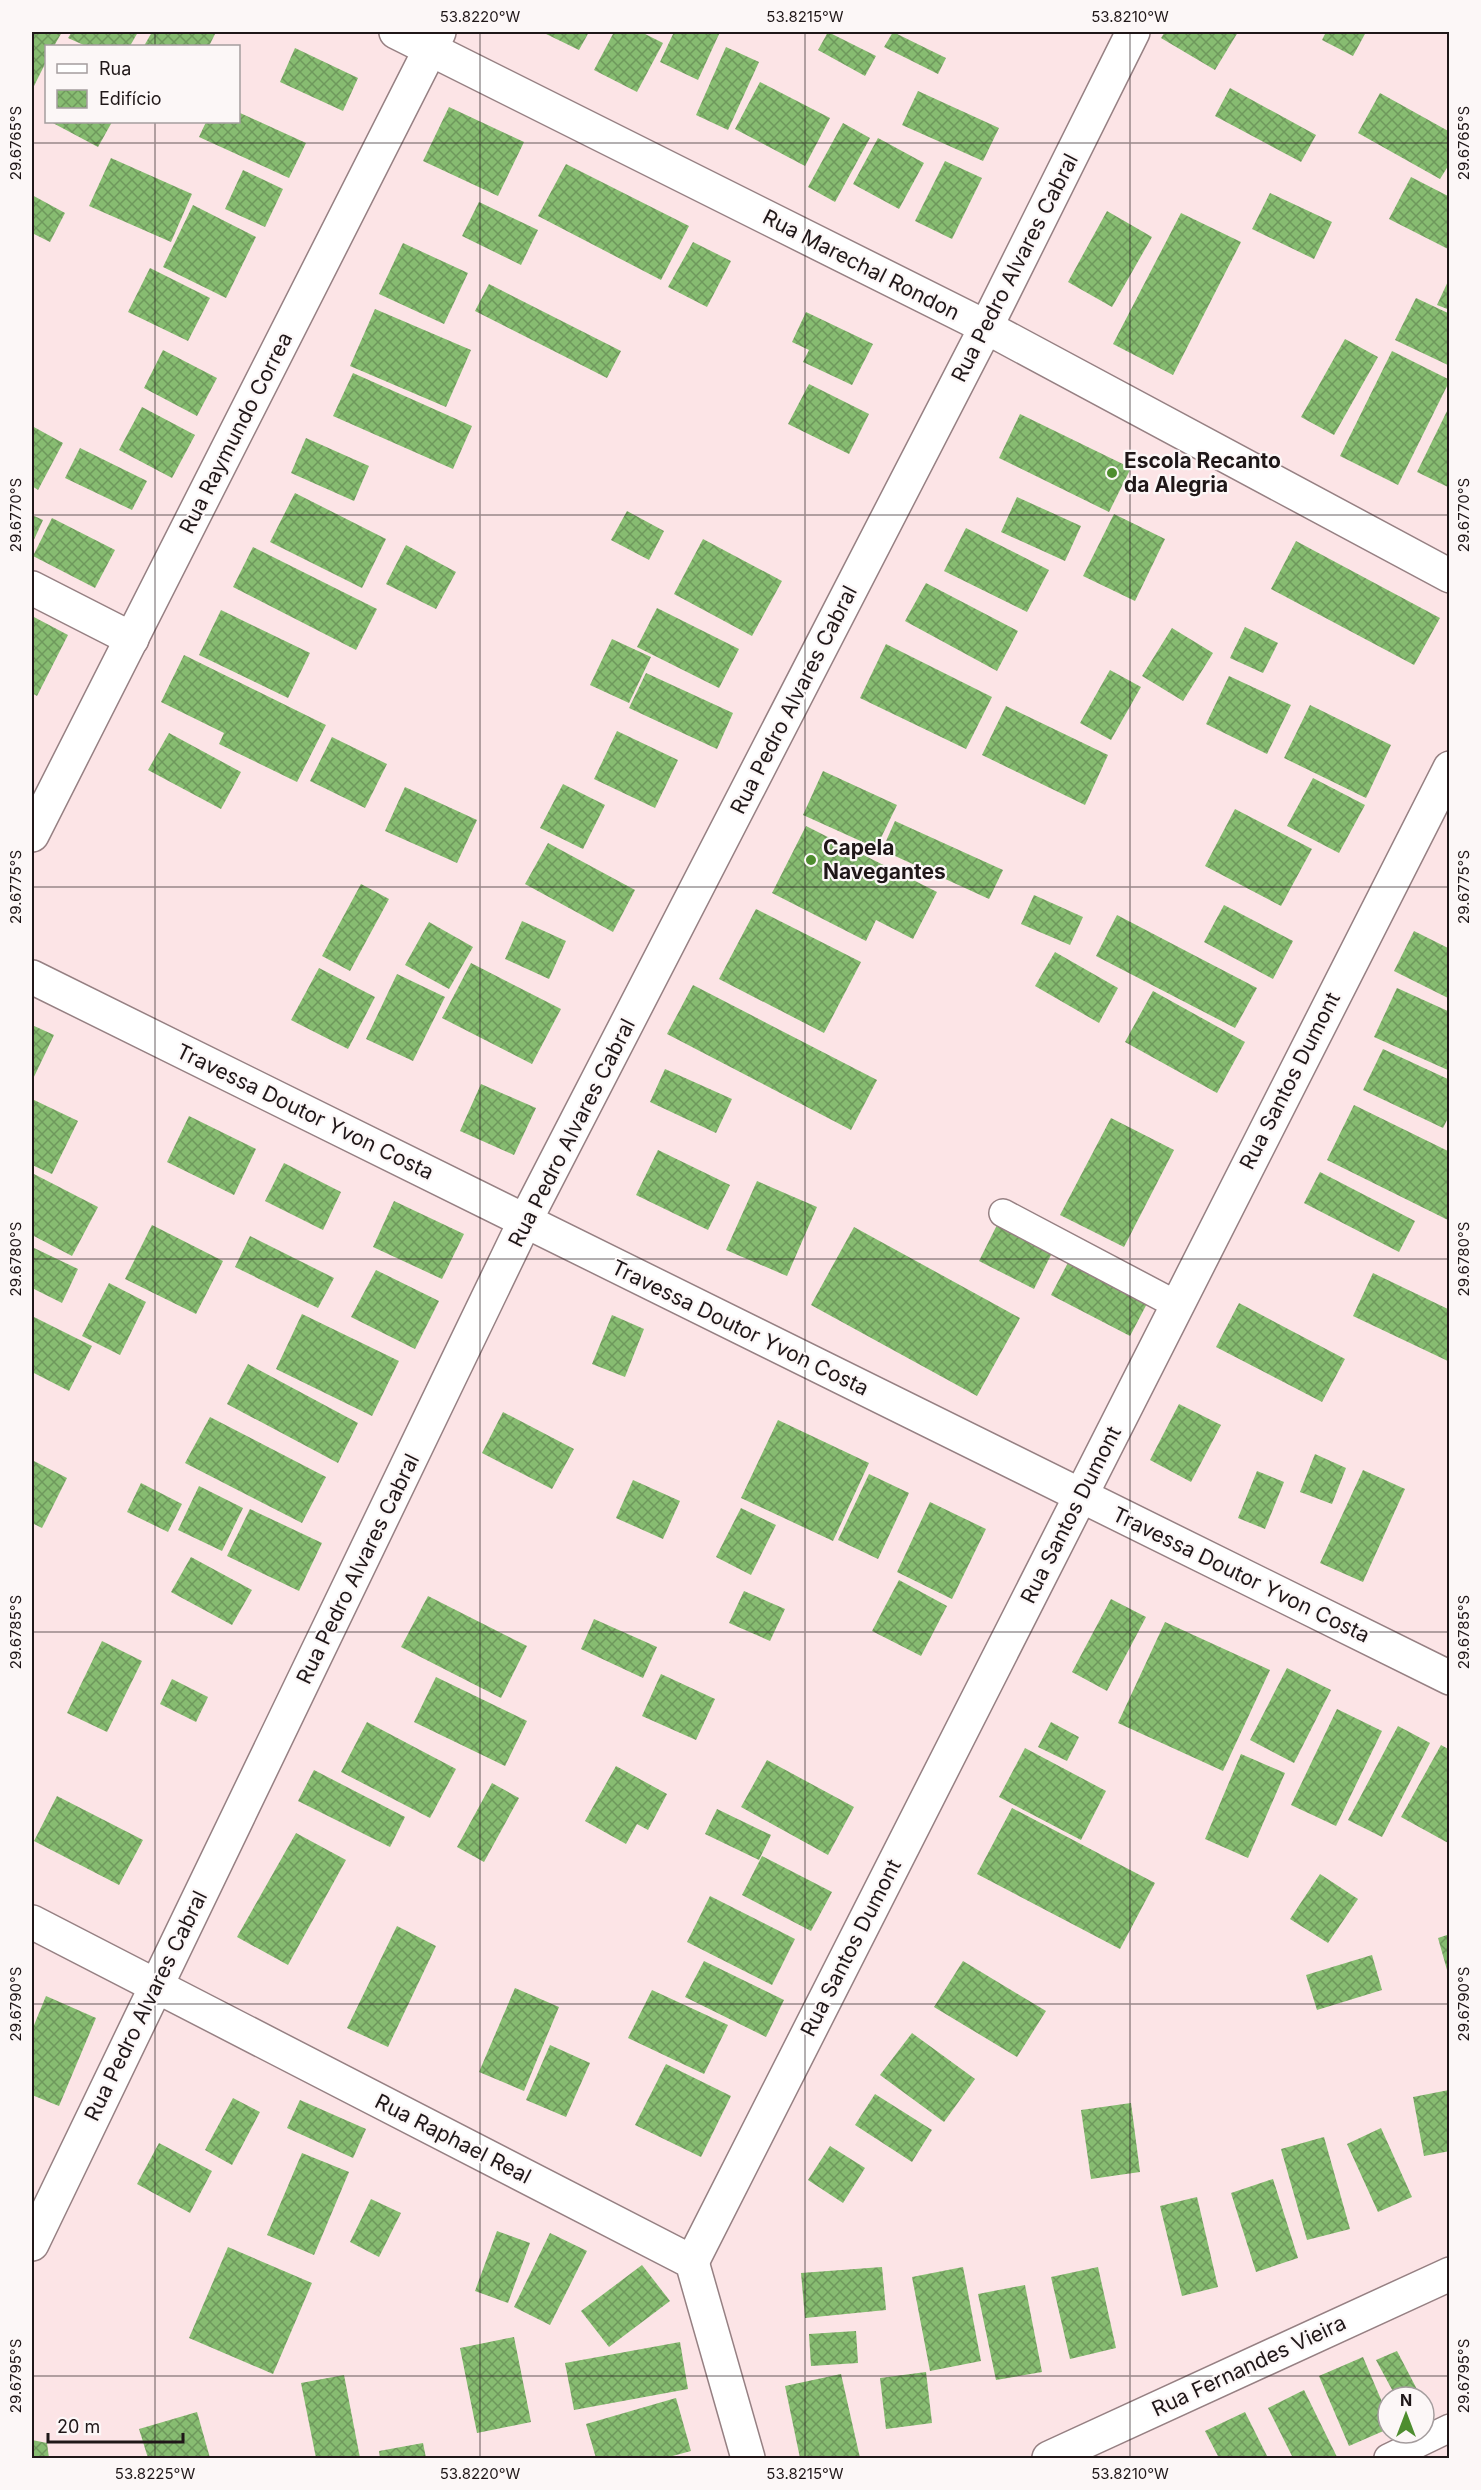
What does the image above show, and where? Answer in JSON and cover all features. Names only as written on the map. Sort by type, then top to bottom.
[{"type":"street","name":"Rua Marechal Rondon","points":[[396,32],[435,41],[986,327],[1449,576]]},
{"type":"street","name":"Rua Pedro Alvares Cabral","points":[[32,2244],[525,1221],[986,327],[1133,32]]},
{"type":"street","name":"Rua Raymundo Correa","points":[[32,835],[435,41]]},
{"type":"street","points":[[32,588],[132,639]]},
{"type":"street","name":"Rua Santos Dumont","points":[[692,2262],[1449,768]]},
{"type":"street","name":"Travessa Doutor Yvon Costa","points":[[32,977],[1449,1678]]},
{"type":"street","name":"Rua Raphael Real","points":[[32,1922],[692,2262]]},
{"type":"street","points":[[692,2262],[748,2458]]},
{"type":"street","name":"Rua Fernandes Vieira","points":[[1049,2458],[1449,2274]]},
{"type":"lane","points":[[1003,1213],[1177,1305]]},
{"type":"lane","points":[[1388,2458],[1449,2428]]},
{"type":"building","points":[[32,32],[62,32],[55,45],[45,45],[45,64],[34,86],[32,85]]},
{"type":"building","points":[[72,32],[138,32],[131,45],[84,45],[68,38]]},
{"type":"building","points":[[152,32],[216,32],[210,45],[145,45]]},
{"type":"building","points":[[542,32],[589,32],[579,50]]},
{"type":"building","points":[[614,32],[641,32],[663,43],[637,92],[594,70]]},
{"type":"building","points":[[674,32],[720,32],[698,80],[660,62]]},
{"type":"building","points":[[828,32],[876,56],[865,76],[818,50]]},
{"type":"building","points":[[893,32],[946,58],[938,74],[884,47]]},
{"type":"building","points":[[1165,32],[1238,32],[1215,70],[1161,38]]},
{"type":"building","points":[[1326,32],[1366,32],[1353,56],[1322,40]]},
{"type":"building","points":[[726,47],[759,62],[728,130],[696,115]]},
{"type":"building","points":[[295,48],[358,78],[343,111],[280,82]]},
{"type":"building","points":[[760,82],[830,118],[805,166],[735,129]]},
{"type":"building","points":[[1230,88],[1316,135],[1301,162],[1215,116]]},
{"type":"building","points":[[918,91],[999,128],[983,161],[902,125]]},
{"type":"building","points":[[1380,93],[1450,132],[1450,163],[1440,179],[1358,133]]},
{"type":"building","points":[[449,107],[524,142],[498,196],[423,161]]},
{"type":"building","points":[[240,113],[306,143],[289,178],[199,137],[206,123],[240,123]]},
{"type":"building","points":[[53,123],[111,123],[98,147]]},
{"type":"building","points":[[843,123],[870,138],[835,202],[808,187]]},
{"type":"building","points":[[878,138],[924,163],[899,209],[853,184]]},
{"type":"building","points":[[111,158],[192,194],[171,242],[89,206]]},
{"type":"building","points":[[945,161],[982,178],[952,239],[915,221]]},
{"type":"building","points":[[566,164],[689,226],[661,280],[538,216]]},
{"type":"building","points":[[243,170],[283,189],[265,227],[225,209]]},
{"type":"building","points":[[1411,177],[1450,197],[1450,250],[1389,219]]},
{"type":"building","points":[[1270,193],[1332,222],[1314,259],[1252,229]]},
{"type":"building","points":[[32,195],[65,213],[50,242],[32,233]]},
{"type":"building","points":[[479,202],[538,230],[521,265],[462,236]]},
{"type":"building","points":[[193,205],[256,237],[226,298],[163,267]]},
{"type":"building","points":[[1107,211],[1152,237],[1112,307],[1068,282]]},
{"type":"building","points":[[1181,213],[1241,242],[1173,375],[1113,344]]},
{"type":"building","points":[[693,242],[731,261],[707,307],[668,287]]},
{"type":"building","points":[[403,243],[468,273],[444,324],[379,294]]},
{"type":"building","points":[[150,268],[210,298],[188,341],[128,312]]},
{"type":"building","points":[[1450,277],[1450,310],[1437,305]]},
{"type":"building","points":[[489,284],[621,351],[607,378],[475,311]]},
{"type":"building","points":[[1416,298],[1450,314],[1450,366],[1395,340]]},
{"type":"building","points":[[375,309],[471,350],[446,407],[350,366]]},
{"type":"building","points":[[806,312],[873,344],[852,385],[803,362],[809,350],[792,342]]},
{"type":"building","points":[[1345,339],[1378,357],[1334,435],[1301,417]]},
{"type":"building","points":[[163,350],[217,378],[197,416],[144,388]]},
{"type":"building","points":[[1392,351],[1450,380],[1398,485],[1340,456]]},
{"type":"building","points":[[353,373],[472,426],[453,469],[333,416]]},
{"type":"building","points":[[809,384],[869,414],[849,454],[788,424]]},
{"type":"building","points":[[1450,405],[1450,488],[1417,472]]},
{"type":"building","points":[[142,407],[195,435],[172,478],[119,450]]},
{"type":"building","points":[[1020,414],[1131,468],[1109,512],[999,458]]},
{"type":"building","points":[[32,426],[63,443],[38,490],[32,486]]},
{"type":"building","points":[[306,438],[369,466],[354,501],[291,473]]},
{"type":"building","points":[[80,448],[147,481],[132,510],[65,478]]},
{"type":"building","points":[[295,493],[386,539],[362,588],[270,542]]},
{"type":"building","points":[[1017,497],[1081,526],[1065,561],[1001,532]]},
{"type":"building","points":[[627,511],[664,531],[649,560],[611,540]]},
{"type":"building","points":[[1114,514],[1165,539],[1135,601],[1083,576]]},
{"type":"building","points":[[32,515],[43,520],[32,544]]},
{"type":"building","points":[[52,518],[115,550],[95,588],[33,556]]},
{"type":"building","points":[[966,528],[1049,570],[1027,612],[944,571]]},
{"type":"building","points":[[703,539],[782,581],[752,636],[674,594]]},
{"type":"building","points":[[1296,541],[1440,618],[1414,665],[1271,589]]},
{"type":"building","points":[[406,545],[456,572],[436,609],[386,584]]},
{"type":"building","points":[[253,547],[377,609],[356,650],[233,587]]},
{"type":"building","points":[[926,583],[1018,631],[997,671],[905,621]]},
{"type":"building","points":[[657,608],[739,649],[719,688],[637,647]]},
{"type":"building","points":[[221,610],[310,653],[288,698],[199,655]]},
{"type":"building","points":[[32,616],[68,635],[37,696],[32,693]]},
{"type":"building","points":[[1245,627],[1278,643],[1263,673],[1230,658]]},
{"type":"building","points":[[1172,628],[1213,653],[1183,701],[1142,676]]},
{"type":"building","points":[[612,639],[651,657],[629,703],[590,685]]},
{"type":"building","points":[[886,644],[992,697],[966,749],[860,698]]},
{"type":"building","points":[[184,655],[326,725],[297,782],[219,744],[224,733],[161,702]]},
{"type":"building","points":[[1110,670],[1141,687],[1111,740],[1080,723]]},
{"type":"building","points":[[646,673],[733,713],[717,749],[629,708]]},
{"type":"building","points":[[1229,676],[1291,705],[1267,754],[1206,724]]},
{"type":"building","points":[[1310,705],[1391,745],[1366,798],[1284,758]]},
{"type":"building","points":[[1006,706],[1108,755],[1085,805],[982,755]]},
{"type":"building","points":[[617,731],[678,760],[655,808],[594,779]]},
{"type":"building","points":[[169,733],[241,772],[221,809],[148,770]]},
{"type":"building","points":[[332,737],[387,764],[365,808],[310,781]]},
{"type":"building","points":[[823,771],[897,805],[876,848],[803,815]]},
{"type":"building","points":[[1313,778],[1365,805],[1339,853],[1287,826]]},
{"type":"building","points":[[563,784],[605,805],[583,849],[540,828]]},
{"type":"building","points":[[405,787],[477,820],[457,863],[385,831]]},
{"type":"building","points":[[1235,809],[1312,849],[1281,906],[1205,866]]},
{"type":"building","points":[[895,821],[1003,870],[989,899],[882,850]]},
{"type":"building","points":[[806,826],[937,892],[913,939],[876,920],[866,941],[772,893]]},
{"type":"building","points":[[548,843],[635,890],[613,932],[525,884]]},
{"type":"building","points":[[361,884],[389,899],[350,971],[322,956]]},
{"type":"building","points":[[1034,895],[1083,917],[1070,945],[1021,924]]},
{"type":"building","points":[[1224,905],[1293,941],[1273,979],[1204,942]]},
{"type":"building","points":[[756,909],[861,962],[824,1033],[719,979]]},
{"type":"building","points":[[1117,915],[1257,988],[1235,1028],[1096,956]]},
{"type":"building","points":[[522,921],[566,941],[549,979],[505,959]]},
{"type":"building","points":[[429,922],[473,947],[449,989],[405,965]]},
{"type":"building","points":[[1414,931],[1450,949],[1450,999],[1394,971]]},
{"type":"building","points":[[1055,952],[1118,988],[1099,1023],[1035,986]]},
{"type":"building","points":[[471,963],[561,1009],[532,1064],[442,1018]]},
{"type":"building","points":[[319,968],[375,997],[348,1049],[291,1020]]},
{"type":"building","points":[[397,974],[445,997],[413,1061],[366,1039]]},
{"type":"building","points":[[693,985],[877,1080],[851,1130],[667,1034]]},
{"type":"building","points":[[1397,988],[1450,1012],[1450,1071],[1374,1037]]},
{"type":"building","points":[[1153,991],[1245,1042],[1217,1093],[1125,1042]]},
{"type":"building","points":[[32,1025],[54,1035],[32,1081]]},
{"type":"building","points":[[1383,1049],[1450,1080],[1450,1114],[1443,1128],[1363,1090]]},
{"type":"building","points":[[665,1069],[732,1099],[716,1133],[650,1102]]},
{"type":"building","points":[[481,1084],[536,1108],[514,1155],[460,1131]]},
{"type":"building","points":[[32,1099],[78,1121],[52,1174],[32,1165]]},
{"type":"building","points":[[1354,1105],[1450,1152],[1450,1221],[1327,1160]]},
{"type":"building","points":[[189,1116],[256,1149],[234,1195],[167,1162]]},
{"type":"building","points":[[1111,1118],[1174,1150],[1124,1247],[1060,1215]]},
{"type":"building","points":[[658,1150],[730,1185],[708,1230],[636,1195]]},
{"type":"building","points":[[284,1163],[341,1192],[323,1230],[265,1201]]},
{"type":"building","points":[[1320,1172],[1415,1221],[1399,1252],[1304,1203]]},
{"type":"building","points":[[32,1173],[98,1207],[72,1256],[32,1235]]},
{"type":"building","points":[[757,1181],[817,1207],[787,1276],[726,1250]]},
{"type":"building","points":[[394,1201],[464,1234],[442,1279],[373,1247]]},
{"type":"building","points":[[152,1225],[223,1261],[196,1314],[125,1279]]},
{"type":"building","points":[[997,1225],[1052,1253],[1034,1289],[979,1261]]},
{"type":"building","points":[[854,1227],[1020,1318],[977,1396],[811,1305]]},
{"type":"building","points":[[250,1236],[334,1278],[318,1308],[235,1267]]},
{"type":"building","points":[[32,1247],[78,1269],[62,1303],[32,1288]]},
{"type":"building","points":[[1072,1255],[1151,1296],[1130,1336],[1051,1295]]},
{"type":"building","points":[[376,1270],[439,1301],[415,1349],[351,1317]]},
{"type":"building","points":[[1373,1273],[1450,1310],[1450,1362],[1353,1316]]},
{"type":"building","points":[[109,1283],[146,1302],[120,1355],[82,1336]]},
{"type":"building","points":[[1239,1303],[1345,1359],[1322,1402],[1216,1347]]},
{"type":"building","points":[[302,1314],[399,1361],[372,1416],[276,1369]]},
{"type":"building","points":[[612,1315],[644,1329],[625,1377],[592,1364]]},
{"type":"building","points":[[32,1316],[92,1346],[69,1391],[32,1372]]},
{"type":"building","points":[[248,1364],[358,1423],[338,1463],[227,1404]]},
{"type":"building","points":[[1179,1404],[1221,1425],[1191,1482],[1150,1460]]},
{"type":"building","points":[[503,1412],[574,1449],[552,1489],[482,1453]]},
{"type":"building","points":[[210,1417],[326,1477],[302,1523],[185,1463]]},
{"type":"building","points":[[778,1420],[869,1463],[833,1541],[741,1498]]},
{"type":"building","points":[[1315,1454],[1346,1468],[1332,1504],[1300,1492]]},
{"type":"building","points":[[32,1460],[67,1478],[42,1528],[32,1523]]},
{"type":"building","points":[[1363,1470],[1405,1489],[1363,1582],[1320,1563]]},
{"type":"building","points":[[1257,1471],[1284,1482],[1265,1529],[1238,1518]]},
{"type":"building","points":[[869,1474],[909,1493],[878,1559],[838,1540]]},
{"type":"building","points":[[633,1480],[680,1501],[663,1539],[616,1518]]},
{"type":"building","points":[[141,1483],[182,1504],[168,1532],[127,1512]]},
{"type":"building","points":[[199,1486],[243,1508],[222,1551],[178,1530]]},
{"type":"building","points":[[930,1502],[986,1529],[952,1599],[897,1572]]},
{"type":"building","points":[[741,1508],[776,1525],[751,1575],[716,1557]]},
{"type":"building","points":[[250,1509],[322,1543],[299,1591],[227,1556]]},
{"type":"building","points":[[191,1557],[252,1590],[232,1625],[171,1592]]},
{"type":"building","points":[[899,1580],[947,1606],[921,1656],[872,1631]]},
{"type":"building","points":[[744,1591],[785,1609],[770,1641],[729,1623]]},
{"type":"building","points":[[428,1596],[527,1646],[501,1698],[401,1647]]},
{"type":"building","points":[[1111,1599],[1146,1617],[1107,1691],[1072,1672]]},
{"type":"building","points":[[594,1619],[657,1647],[643,1678],[581,1649]]},
{"type":"building","points":[[1165,1622],[1270,1670],[1223,1771],[1118,1723]]},
{"type":"building","points":[[102,1641],[142,1661],[107,1732],[67,1713]]},
{"type":"building","points":[[1287,1668],[1331,1690],[1294,1763],[1250,1740]]},
{"type":"building","points":[[661,1674],[715,1699],[696,1740],[642,1716]]},
{"type":"building","points":[[436,1677],[527,1721],[505,1766],[414,1722]]},
{"type":"building","points":[[172,1679],[208,1697],[196,1722],[160,1704]]},
{"type":"building","points":[[1337,1709],[1382,1731],[1336,1826],[1291,1805]]},
{"type":"building","points":[[367,1722],[456,1769],[430,1818],[341,1772]]},
{"type":"building","points":[[1051,1722],[1079,1737],[1067,1761],[1038,1747]]},
{"type":"building","points":[[1398,1726],[1430,1743],[1382,1837],[1348,1820]]},
{"type":"building","points":[[1441,1745],[1450,1750],[1450,1844],[1401,1817]]},
{"type":"building","points":[[1025,1748],[1106,1791],[1081,1840],[999,1797]]},
{"type":"building","points":[[1241,1754],[1285,1773],[1248,1858],[1205,1839]]},
{"type":"building","points":[[767,1760],[854,1807],[828,1855],[741,1807]]},
{"type":"building","points":[[616,1766],[667,1794],[648,1830],[637,1824],[626,1844],[585,1821]]},
{"type":"building","points":[[314,1770],[405,1817],[390,1847],[298,1801]]},
{"type":"building","points":[[492,1783],[519,1798],[484,1862],[457,1847]]},
{"type":"building","points":[[57,1796],[143,1840],[119,1885],[34,1841]]},
{"type":"building","points":[[1012,1808],[1155,1883],[1120,1949],[977,1874]]},
{"type":"building","points":[[717,1809],[771,1835],[759,1860],[705,1834]]},
{"type":"building","points":[[296,1833],[346,1860],[288,1965],[237,1937]]},
{"type":"building","points":[[762,1856],[832,1892],[811,1931],[742,1895]]},
{"type":"building","points":[[1320,1874],[1358,1899],[1328,1943],[1290,1919]]},
{"type":"building","points":[[710,1896],[795,1939],[772,1985],[687,1942]]},
{"type":"building","points":[[397,1926],[436,1946],[388,2047],[347,2028]]},
{"type":"building","points":[[1450,1934],[1450,1977],[1449,1977],[1438,1938]]},
{"type":"building","points":[[1372,1955],[1382,1990],[1317,2010],[1306,1975]]},
{"type":"building","points":[[704,1961],[784,2000],[766,2037],[685,1997]]},
{"type":"building","points":[[963,1961],[1046,2011],[1017,2057],[934,2007]]},
{"type":"building","points":[[515,1988],[559,2007],[524,2091],[479,2072]]},
{"type":"building","points":[[652,1990],[728,2025],[704,2074],[628,2038]]},
{"type":"building","points":[[46,1996],[96,2018],[59,2106],[32,2095],[32,2030]]},
{"type":"building","points":[[912,2033],[975,2079],[944,2122],[880,2075]]},
{"type":"building","points":[[550,2045],[590,2063],[566,2117],[526,2100]]},
{"type":"building","points":[[666,2064],[731,2096],[701,2157],[635,2125]]},
{"type":"building","points":[[1449,2090],[1450,2151],[1424,2156],[1413,2097]]},
{"type":"building","points":[[875,2094],[932,2130],[912,2162],[855,2125]]},
{"type":"building","points":[[233,2098],[260,2112],[232,2165],[205,2150]]},
{"type":"building","points":[[300,2100],[366,2129],[353,2158],[287,2128]]},
{"type":"building","points":[[1131,2103],[1140,2172],[1091,2179],[1081,2110]]},
{"type":"building","points":[[1381,2128],[1412,2197],[1378,2212],[1347,2144]]},
{"type":"building","points":[[1324,2137],[1350,2229],[1307,2240],[1281,2149]]},
{"type":"building","points":[[159,2143],[212,2171],[190,2213],[137,2184]]},
{"type":"building","points":[[830,2146],[865,2168],[843,2203],[808,2180]]},
{"type":"building","points":[[302,2153],[349,2172],[314,2255],[267,2235]]},
{"type":"building","points":[[1273,2179],[1298,2258],[1256,2272],[1231,2193]]},
{"type":"building","points":[[1197,2197],[1218,2287],[1182,2296],[1160,2206]]},
{"type":"building","points":[[371,2199],[401,2213],[379,2257],[350,2242]]},
{"type":"building","points":[[497,2231],[530,2243],[508,2303],[475,2291]]},
{"type":"building","points":[[550,2233],[587,2251],[550,2325],[514,2307]]},
{"type":"building","points":[[228,2247],[312,2283],[273,2374],[189,2338]]},
{"type":"building","points":[[642,2265],[670,2301],[609,2347],[581,2311]]},
{"type":"building","points":[[882,2267],[886,2310],[805,2318],[801,2273]]},
{"type":"building","points":[[963,2267],[981,2361],[930,2371],[912,2277]]},
{"type":"building","points":[[1098,2267],[1116,2348],[1070,2359],[1051,2277]]},
{"type":"building","points":[[1025,2285],[1042,2372],[996,2380],[978,2294]]},
{"type":"building","points":[[856,2331],[858,2363],[811,2366],[809,2334]]},
{"type":"building","points":[[514,2337],[531,2422],[477,2433],[460,2348]]},
{"type":"building","points":[[680,2342],[688,2389],[574,2410],[565,2363]]},
{"type":"building","points":[[1397,2351],[1415,2385],[1390,2385],[1376,2360]]},
{"type":"building","points":[[1363,2357],[1376,2388],[1376,2434],[1349,2446],[1319,2376]]},
{"type":"building","points":[[926,2372],[932,2423],[886,2429],[880,2378]]},
{"type":"building","points":[[841,2374],[860,2458],[800,2458],[785,2386]]},
{"type":"building","points":[[344,2375],[360,2458],[316,2458],[301,2383]]},
{"type":"building","points":[[1304,2390],[1337,2457],[1335,2458],[1293,2458],[1268,2408]]},
{"type":"building","points":[[676,2398],[691,2451],[665,2458],[596,2458],[586,2424]]},
{"type":"building","points":[[197,2412],[210,2458],[148,2458],[139,2429]]},
{"type":"building","points":[[1245,2412],[1268,2458],[1219,2458],[1205,2431]]},
{"type":"building","points":[[32,2440],[47,2443],[49,2458],[32,2458]]},
{"type":"building","points":[[423,2443],[426,2458],[380,2458],[379,2451]]},
{"type":"place","name":"Escola Recanto da Alegria","points":[[1112,473]]},
{"type":"place","name":"Capela Navegantes","points":[[811,860]]}]
